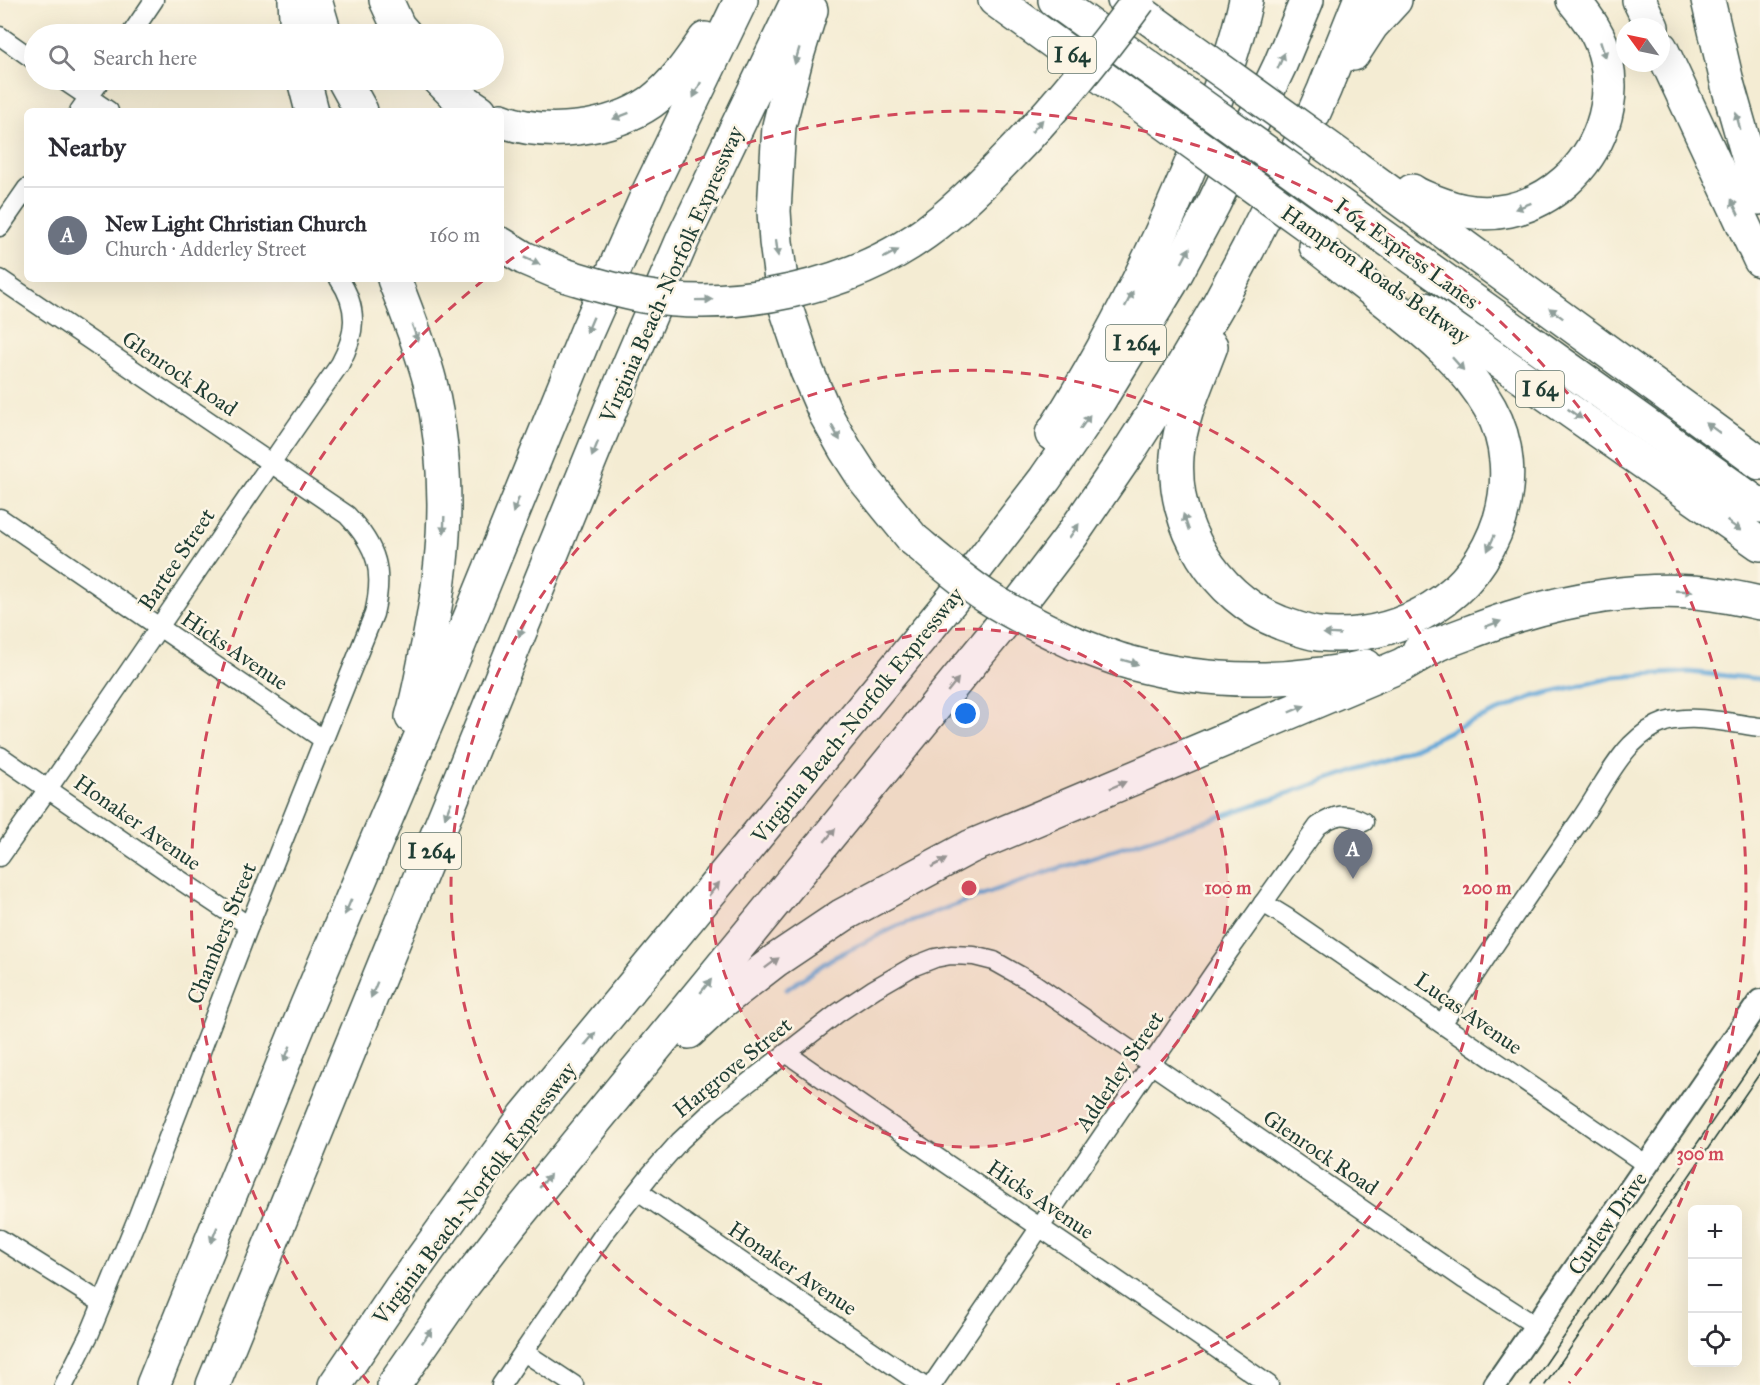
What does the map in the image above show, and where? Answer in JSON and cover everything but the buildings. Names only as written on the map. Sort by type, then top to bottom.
[{"type":"highway","points":[[295,0],[296,24]]},
{"type":"highway","points":[[315,0],[322,24]]},
{"type":"highway","points":[[386,0],[397,24]]},
{"type":"highway","points":[[504,121],[531,129],[578,128],[607,122],[633,112],[651,102],[670,85],[731,0]]},
{"type":"highway","points":[[153,1385],[307,1005],[442,685],[587,331],[650,189],[741,0]]},
{"type":"highway","name":"Virginia Beach-Norfolk Expressway","points":[[213,1385],[625,374],[683,239],[798,0]]},
{"type":"highway","points":[[814,0],[779,126],[774,211],[784,302],[807,371],[826,415],[844,449],[865,480],[913,539],[987,597],[1025,620],[1074,643],[1130,663],[1181,674],[1259,680],[1354,670],[1438,644],[1519,615],[1589,599],[1662,591],[1724,595],[1760,603]]},
{"type":"highway","name":"I 64","points":[[995,0],[1217,160],[1318,241]]},
{"type":"highway","name":"I 64 Express Lanes","points":[[1054,0],[1760,506]]},
{"type":"highway","points":[[1124,0],[1260,98],[1357,161],[1416,194],[1450,208],[1474,213],[1511,210],[1550,194],[1568,181],[1580,168],[1601,131],[1608,108],[1610,85],[1606,58],[1599,37],[1588,18],[1573,0]]},
{"type":"highway","points":[[504,246],[524,258],[564,275],[601,287],[644,296],[687,300],[729,300],[771,294],[818,284],[855,271],[892,254],[916,239],[958,207],[990,177],[1077,80],[1140,0]]},
{"type":"highway","points":[[909,651],[963,563],[1053,432],[1093,366],[1130,297],[1178,193],[1215,104],[1246,0]]},
{"type":"highway","name":"Virginia Beach-Norfolk Expressway","points":[[335,1385],[400,1288],[525,1116],[951,601],[1046,479],[1133,348],[1172,283],[1214,203],[1280,65],[1307,0]]},
{"type":"highway","points":[[394,1385],[466,1282],[588,1128],[1020,603],[1124,459],[1172,384],[1248,249],[1324,90],[1360,0]]},
{"type":"highway","points":[[1296,151],[1354,52],[1372,25],[1395,0]]},
{"type":"highway","points":[[1639,0],[1648,18]]},
{"type":"highway","points":[[1708,0],[1728,86],[1760,198]]},
{"type":"highway","points":[[1670,67],[1760,260]]},
{"type":"highway","points":[[307,90],[311,108]]},
{"type":"highway","points":[[350,90],[360,108]]},
{"type":"highway","points":[[450,90],[476,108]]},
{"type":"highway","points":[[1357,161],[1760,463]]},
{"type":"highway","points":[[1248,249],[1210,347],[1182,431],[1176,478],[1188,529],[1212,571],[1247,604],[1269,618],[1316,633],[1363,634],[1391,628],[1417,617],[1455,591],[1477,567],[1489,549],[1505,500],[1506,454],[1491,409],[1459,363],[1318,241]]},
{"type":"highway","name":"Hampton Roads Beltway","points":[[1318,241],[1760,544]]},
{"type":"highway","points":[[371,854],[416,703],[436,611],[442,566],[443,468],[437,419],[430,381],[416,335],[395,282]]},
{"type":"highway","points":[[588,1128],[719,1004],[776,960],[843,915],[970,847],[1402,665],[1438,644]]},
{"type":"street","points":[[138,24],[154,0]]},
{"type":"street","points":[[0,36],[24,53]]},
{"type":"street","points":[[72,90],[84,104],[94,90]]},
{"type":"street","points":[[0,227],[24,192]]},
{"type":"street","name":"Glenrock Road","points":[[0,279],[334,506]]},
{"type":"street","name":"Bartee Street","points":[[0,857],[340,364],[353,332],[351,301],[341,282]]},
{"type":"street","name":"Chambers Street","points":[[64,1385],[90,1333],[136,1221],[249,926],[374,614],[379,594],[379,572],[373,550],[361,529],[334,506]]},
{"type":"street","name":"Hicks Avenue","points":[[0,518],[324,740]]},
{"type":"street","points":[[1442,1024],[1631,745],[1664,722],[1710,720],[1760,728]]},
{"type":"street","name":"Honaker Avenue","points":[[0,756],[249,926]]},
{"type":"street","name":"Adderley Street","points":[[932,1385],[1318,826],[1330,818],[1344,815],[1364,822]]},
{"type":"street","name":"Lucas Avenue","points":[[1263,903],[1647,1165]]},
{"type":"street","name":"Hargrove Street","points":[[501,1385],[605,1232],[680,1141],[713,1110],[838,1013],[874,989],[912,967],[935,958],[974,956],[994,961],[1033,983],[1080,1016]]},
{"type":"street","name":"Curlew Drive","points":[[1495,1385],[1760,1000]]},
{"type":"street","name":"Glenrock Road","points":[[1080,1016],[1465,1280],[1536,1326]]},
{"type":"street","name":"Hicks Avenue","points":[[786,1053],[1269,1385]]},
{"type":"street","name":"Honaker Avenue","points":[[638,1191],[922,1385]]},
{"type":"street","points":[[0,1239],[102,1303]]},
{"type":"street","points":[[524,1352],[574,1385]]},
{"type":"waterway","points":[[787,989],[831,959],[897,926],[1044,873],[1210,820],[1402,754],[1456,728],[1535,696],[1615,677],[1688,672],[1760,679]]},
{"type":"tram line","points":[[1531,1385],[1760,1052]]},
{"type":"tram line","points":[[1545,1385],[1760,1073]]},
{"type":"place","name":"New Light Christian Church","points":[[1353,879]]}]
